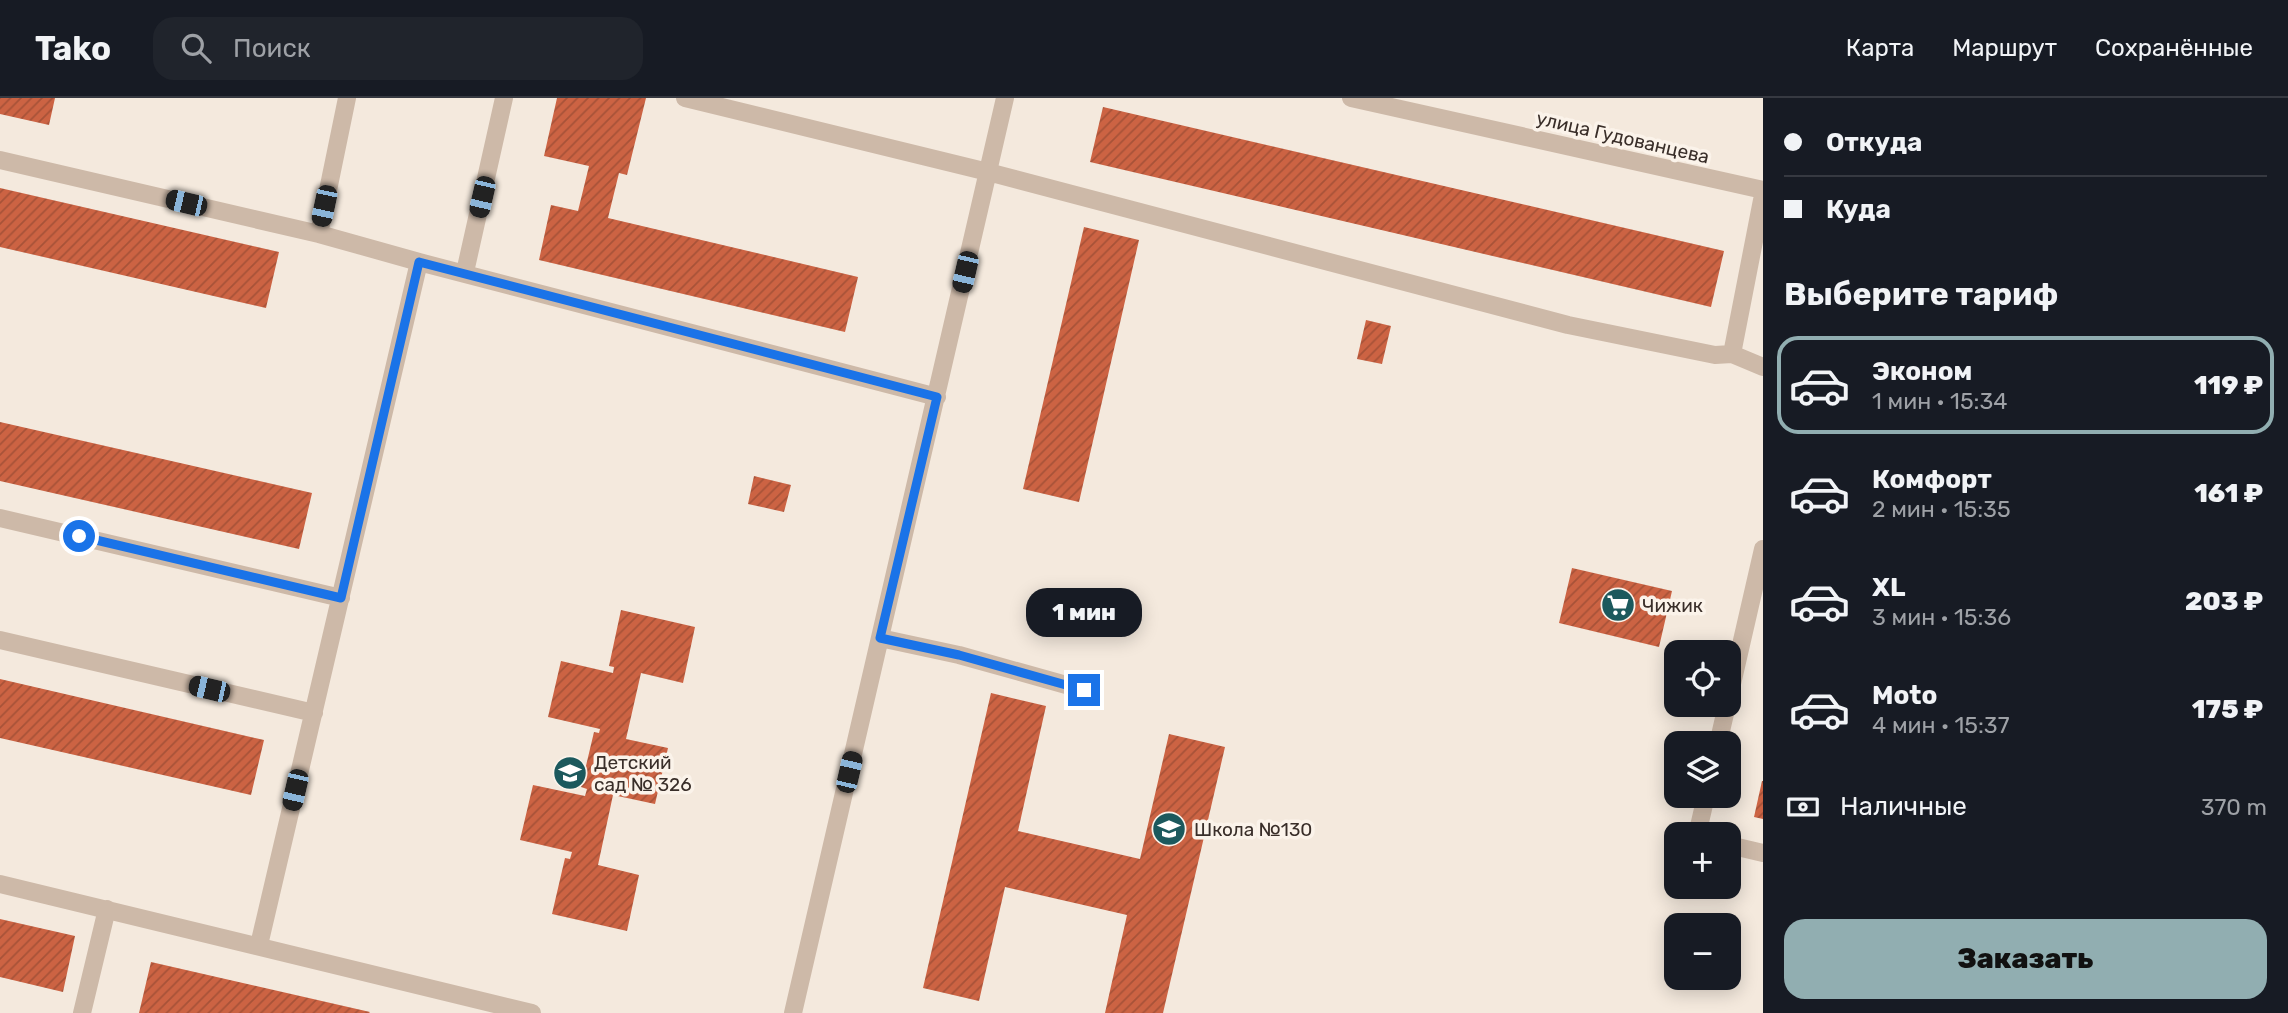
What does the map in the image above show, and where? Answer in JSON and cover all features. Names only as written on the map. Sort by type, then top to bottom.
[{"type":"street","points":[[319,234],[347,98]]},
{"type":"street","points":[[465,272],[504,98]]},
{"type":"street","points":[[685,98],[988,172],[1568,325],[1715,355],[1732,354],[1763,367]]},
{"type":"street","points":[[793,1013],[1005,98]]},
{"type":"street","name":"улица Гудованцева","points":[[1351,98],[1763,192]]},
{"type":"street","points":[[0,160],[319,234],[937,397]]},
{"type":"street","points":[[1732,354],[1763,192]]},
{"type":"street","points":[[259,945],[419,262]]},
{"type":"street","points":[[0,518],[341,598]]},
{"type":"street","points":[[1741,645],[1763,549]]},
{"type":"street","points":[[880,638],[959,655],[1084,690]]},
{"type":"street","points":[[0,640],[314,713]]},
{"type":"street","points":[[1741,848],[1763,853]]},
{"type":"street","points":[[0,884],[531,1013]]},
{"type":"street","points":[[82,1013],[107,909]]},
{"type":"building","points":[[0,98],[55,98],[49,125],[0,114]]},
{"type":"building","points":[[557,98],[646,98],[627,175],[619,173],[608,218],[858,277],[845,332],[539,260],[551,205],[578,211],[589,166],[544,156]]},
{"type":"building","points":[[1103,107],[1724,251],[1711,307],[1090,162]]},
{"type":"building","points":[[0,188],[279,252],[266,308],[0,247]]},
{"type":"building","points":[[1084,227],[1139,240],[1079,502],[1023,489]]},
{"type":"building","points":[[1366,320],[1391,326],[1382,364],[1357,359]]},
{"type":"building","points":[[0,422],[312,493],[299,549],[0,481]]},
{"type":"building","points":[[754,476],[791,485],[784,512],[748,504]]},
{"type":"building","points":[[1572,568],[1672,591],[1659,647],[1559,623]]},
{"type":"building","points":[[621,610],[695,627],[683,683],[641,673],[626,739],[668,748],[655,804],[613,795],[598,865],[639,875],[627,931],[552,914],[565,858],[570,859],[572,852],[520,840],[533,785],[585,796],[587,789],[581,787],[594,732],[599,733],[600,729],[548,717],[561,661],[613,673],[614,667],[609,666]]},
{"type":"building","points":[[0,679],[264,740],[251,795],[0,738]]},
{"type":"building","points":[[991,693],[1046,706],[1018,831],[1140,859],[1169,734],[1225,747],[1163,1013],[1105,1013],[1127,915],[1005,887],[979,1001],[923,988]]},
{"type":"building","points":[[1763,781],[1763,819],[1754,817]]},
{"type":"building","points":[[0,919],[75,936],[63,992],[0,977]]},
{"type":"building","points":[[151,962],[370,1012],[139,1013]]},
{"type":"place","name":"Чижик","points":[[1618,605]]},
{"type":"place","name":"Детский сад № 326","points":[[570,773]]},
{"type":"place","name":"Школа №130","points":[[1169,829]]},
{"type":"route","points":[[79,536],[341,598],[419,262],[937,397],[880,638],[959,655],[1084,690]]}]
